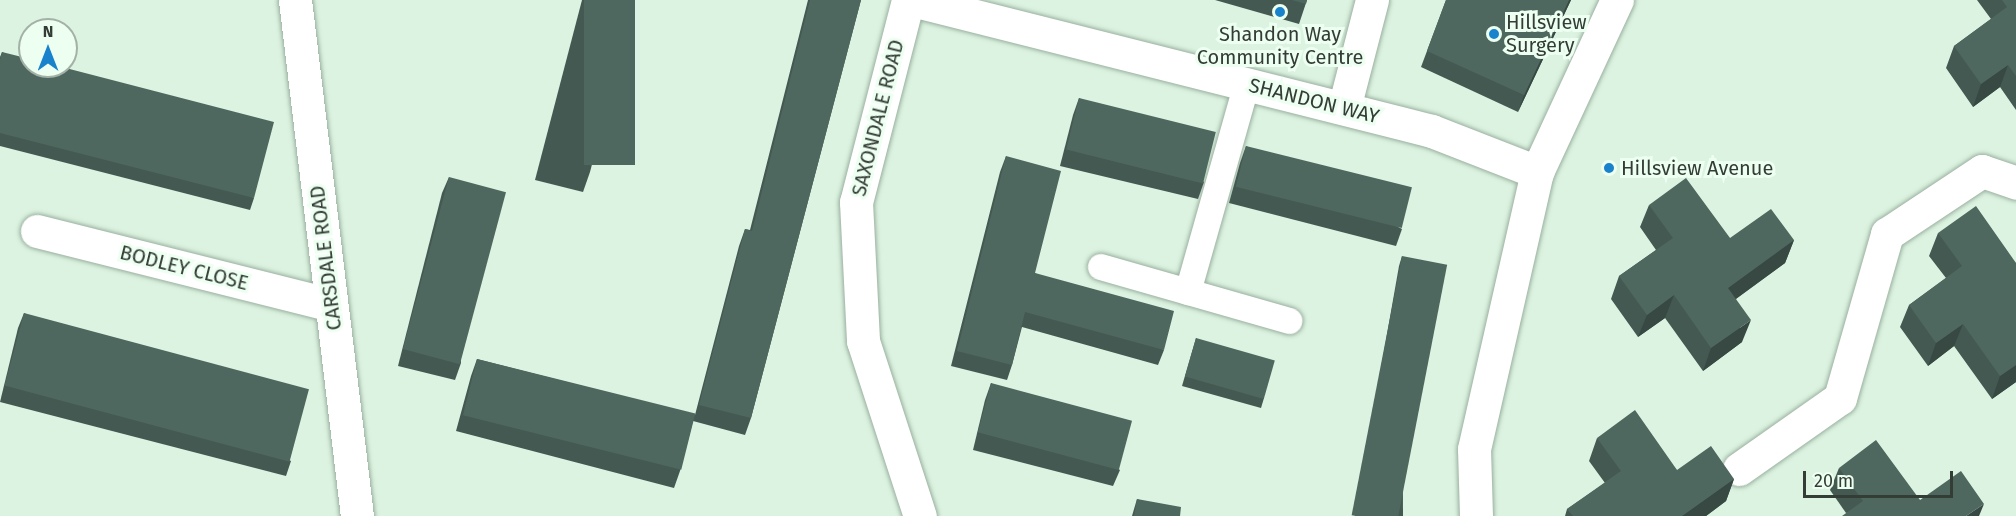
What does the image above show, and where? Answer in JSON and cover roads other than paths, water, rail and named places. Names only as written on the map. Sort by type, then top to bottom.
[{"type":"street","name":"CARSDALE ROAD","points":[[295,0],[357,516]]},
{"type":"street","name":"SHANDON WAY","points":[[910,0],[1432,131],[1537,172]]},
{"type":"street","name":"SAXONDALE ROAD","points":[[910,0],[855,202],[863,341],[920,516]]},
{"type":"street","points":[[1344,108],[1372,0]]},
{"type":"street","points":[[1476,516],[1474,449],[1537,172],[1617,0]]},
{"type":"street","points":[[1739,469],[1840,398],[1887,234],[1982,171],[2016,183]]},
{"type":"street","name":"BODLEY CLOSE","points":[[37,231],[332,305]]},
{"type":"lane","points":[[1188,292],[1248,84]]},
{"type":"lane","points":[[1101,267],[1289,321]]},
{"type":"place","name":"Shandon Way Community Centre","points":[[1280,12]]},
{"type":"place","name":"Hillsview Surgery","points":[[1494,34]]},
{"type":"place","name":"Hillsview Avenue","points":[[1609,168]]}]
